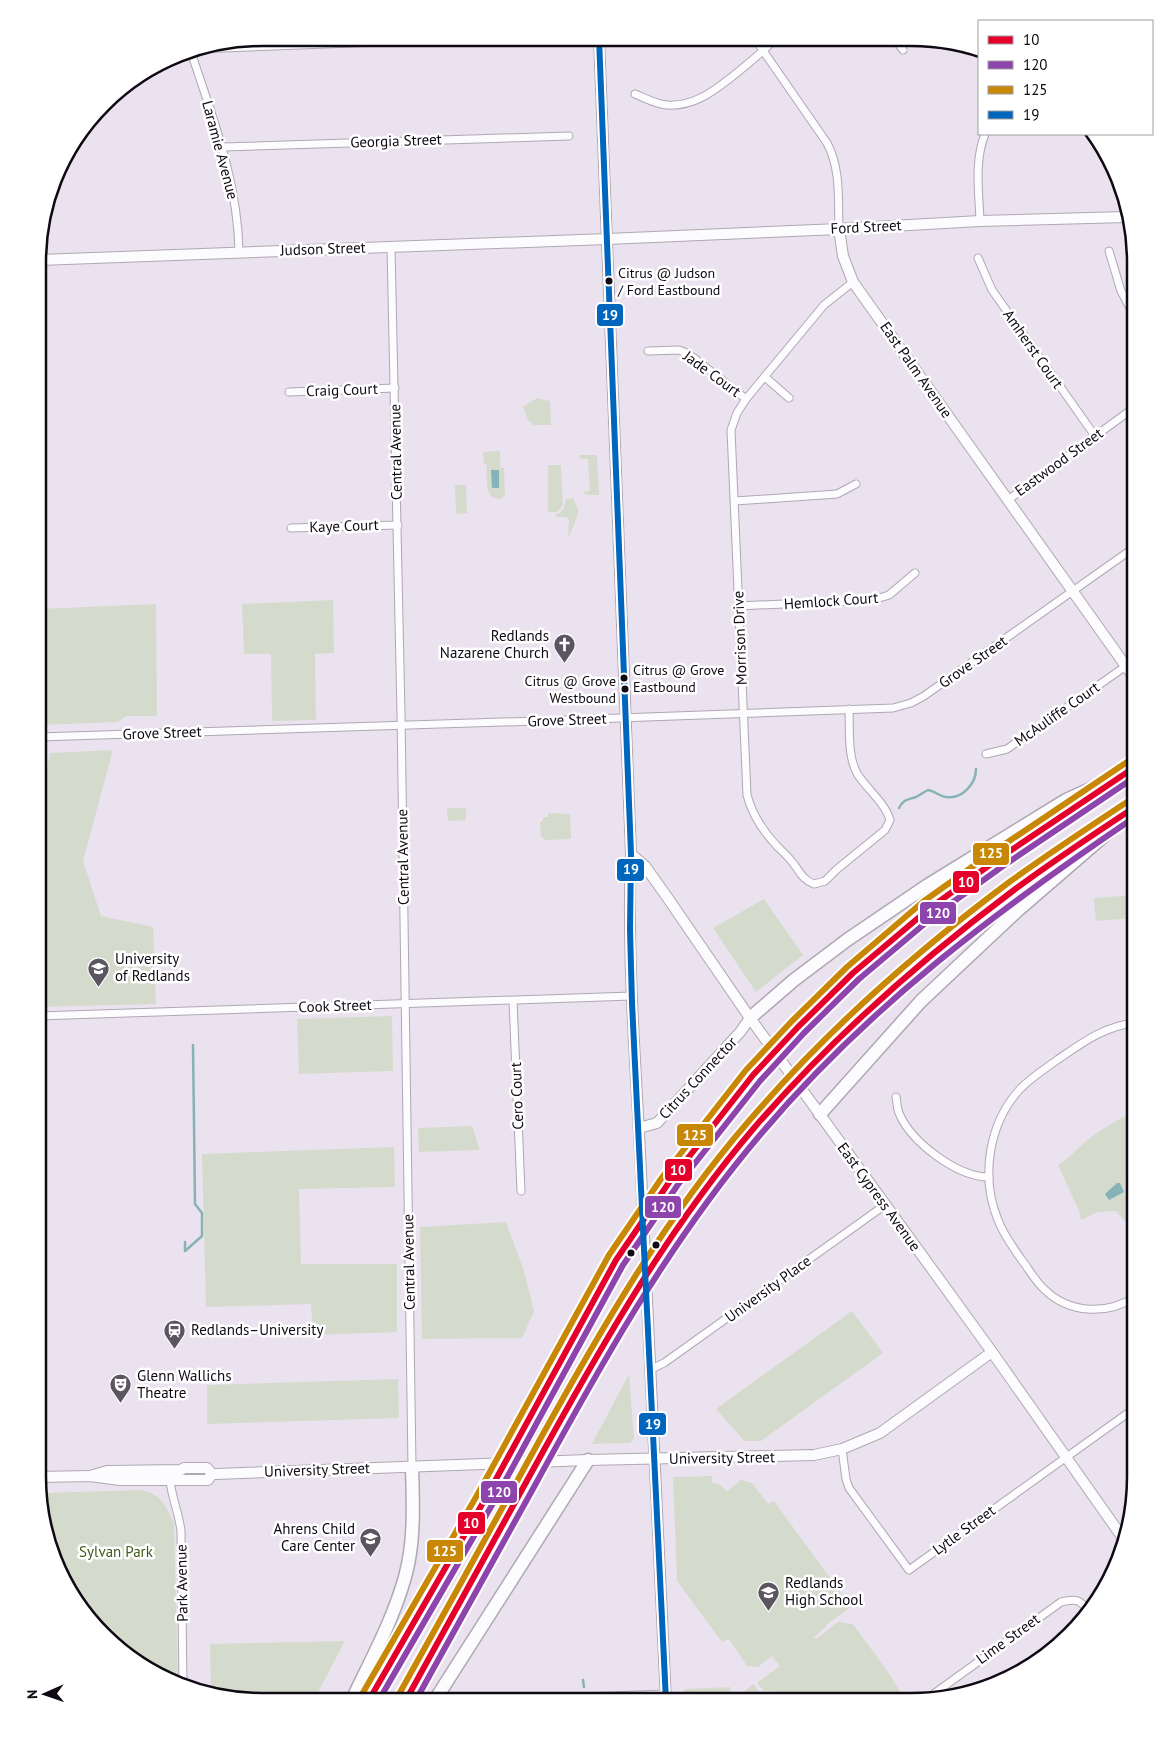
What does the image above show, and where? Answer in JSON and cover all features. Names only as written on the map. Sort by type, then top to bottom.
[{"type":"highway","points":[[750,1018],[781,991],[847,940],[928,885],[1066,800],[1127,771]]},
{"type":"highway","points":[[373,1693],[484,1501],[616,1260],[670,1181],[753,1076],[798,1027],[853,972],[930,908],[998,859],[1127,772]]},
{"type":"highway","points":[[410,1693],[618,1320],[672,1235],[721,1168],[819,1057],[867,1010],[946,942],[1015,889],[1127,813]]},
{"type":"highway","points":[[820,1114],[921,1001],[1017,910],[1127,815]]},
{"type":"highway","points":[[439,1693],[588,1460]]},
{"type":"highway","points":[[355,1693],[397,1604],[406,1575],[413,1512],[412,1467]]},
{"type":"main road","points":[[599,46],[631,854],[632,996],[666,1693]]},
{"type":"main road","name":"Ford Street","points":[[606,239],[839,229],[980,220],[1122,216]]},
{"type":"main road","name":"East Palm Avenue","points":[[839,229],[843,256],[853,282],[1126,666]]},
{"type":"main road","name":"Judson Street","points":[[46,260],[606,239]]},
{"type":"main road","name":"East Cypress Avenue","points":[[631,854],[645,866],[657,882],[750,1018],[992,1352],[1119,1533]]},
{"type":"main road","name":"Citrus Connector","points":[[639,1128],[657,1123],[742,1031],[750,1018]]},
{"type":"main road","name":"University Street","points":[[212,1474],[588,1460],[802,1456],[842,1449],[880,1433],[992,1352]]},
{"type":"main road","name":"University Street","points":[[90,1476],[107,1471],[181,1470],[184,1468],[207,1468],[212,1474]]},
{"type":"main road","name":"University Street","points":[[90,1476],[120,1480],[170,1481],[208,1480],[212,1474]]},
{"type":"main road","points":[[46,1477],[90,1476]]},
{"type":"street","points":[[249,47],[274,46]]},
{"type":"street","name":"East Palm Avenue","points":[[760,46],[833,154],[836,167],[839,229]]},
{"type":"street","points":[[634,94],[664,105],[686,104],[715,90],[769,46]]},
{"type":"street","points":[[900,46],[903,50]]},
{"type":"street","name":"Laramie Avenue","points":[[193,58],[223,147],[236,207],[238,252]]},
{"type":"street","points":[[980,220],[978,169],[979,154],[985,135]]},
{"type":"street","name":"Georgia Street","points":[[223,147],[569,136]]},
{"type":"street","name":"Central Avenue","points":[[391,247],[398,525],[412,1467]]},
{"type":"street","points":[[1109,251],[1122,291],[1127,300]]},
{"type":"street","name":"Amherst Court","points":[[978,258],[992,290],[1095,436]]},
{"type":"street","name":"Morrison Drive","points":[[849,709],[853,763],[858,774],[885,810],[890,820],[886,830],[825,881],[814,884],[804,879],[761,826],[752,810],[747,795],[731,430],[737,413],[746,399],[824,305],[853,282]]},
{"type":"street","name":"Jade Court","points":[[648,351],[680,350],[689,354],[746,399]]},
{"type":"street","points":[[765,377],[789,398]]},
{"type":"street","name":"Craig Court","points":[[289,392],[395,388]]},
{"type":"street","name":"Eastwood Street","points":[[1008,500],[1127,414]]},
{"type":"street","points":[[734,501],[838,494],[856,484]]},
{"type":"street","name":"Kaye Court","points":[[291,528],[398,525]]},
{"type":"street","name":"Grove Street","points":[[46,737],[893,708],[911,703],[924,696],[1127,553]]},
{"type":"street","name":"Hemlock Court","points":[[738,606],[874,600],[889,596],[915,573]]},
{"type":"street","name":"McAuliffe Court","points":[[986,754],[1008,749],[1126,666]]},
{"type":"street","name":"Cook Street","points":[[46,1016],[632,996]]},
{"type":"street","name":"Cero Court","points":[[513,1001],[521,1191]]},
{"type":"street","points":[[1127,1024],[1112,1027],[1090,1037],[1042,1070],[1020,1089],[1003,1114],[997,1128],[990,1153],[988,1177],[993,1206],[1004,1232],[1039,1284],[1053,1297],[1064,1304],[1074,1307],[1100,1310],[1127,1300]]},
{"type":"street","points":[[896,1097],[899,1113],[920,1142],[956,1168],[980,1177],[988,1177]]},
{"type":"street","name":"University Place","points":[[649,1370],[664,1363],[885,1205]]},
{"type":"street","name":"Lytle Street","points":[[842,1449],[849,1488],[909,1570],[1127,1414]]},
{"type":"street","name":"Park Avenue","points":[[170,1481],[181,1531],[183,1677]]},
{"type":"street","name":"Lime Street","points":[[938,1691],[1061,1602],[1078,1600],[1084,1605]]},
{"type":"green space","points":[[537,398],[550,401],[551,425],[534,425],[528,420],[523,407]]},
{"type":"green space","points":[[500,451],[500,467],[504,468],[505,495],[501,499],[491,496],[489,492],[487,486],[487,464],[484,464],[483,452]]},
{"type":"green space","points":[[579,455],[597,455],[599,495],[583,494],[590,491],[588,459],[580,459]]},
{"type":"green space","points":[[548,465],[561,465],[563,505],[557,512],[548,512]]},
{"type":"green space","points":[[455,485],[466,485],[467,513],[456,514]]},
{"type":"green space","points":[[573,498],[579,511],[568,536],[569,519],[556,517],[556,514],[565,506],[566,499]]},
{"type":"green space","points":[[333,600],[334,653],[315,654],[316,720],[272,721],[271,654],[244,654],[242,604]]},
{"type":"green space","points":[[156,604],[157,716],[126,716],[118,722],[46,725],[46,609]]},
{"type":"green space","points":[[113,750],[83,861],[101,916],[153,927],[156,1004],[46,1007],[46,775],[50,753]]},
{"type":"green space","points":[[447,808],[466,808],[466,820],[448,821]]},
{"type":"green space","points":[[548,813],[570,814],[571,839],[544,840],[541,837],[540,822],[543,821],[543,817],[548,817]]},
{"type":"green space","points":[[1127,896],[1127,919],[1096,921],[1094,898]]},
{"type":"green space","points":[[764,899],[803,955],[756,992],[713,928]]},
{"type":"green space","points":[[392,1016],[393,1071],[299,1074],[297,1019]]},
{"type":"green space","points":[[1127,1115],[1127,1224],[1116,1211],[1097,1212],[1081,1220],[1080,1213],[1058,1165],[1081,1145]]},
{"type":"green space","points":[[472,1126],[480,1150],[419,1152],[418,1128]]},
{"type":"green space","points":[[394,1147],[395,1187],[299,1189],[301,1264],[397,1264],[397,1332],[313,1335],[311,1304],[206,1307],[202,1154]]},
{"type":"green space","points":[[506,1222],[524,1271],[534,1311],[522,1338],[422,1339],[420,1227]]},
{"type":"green space","points":[[852,1311],[883,1353],[761,1441],[744,1441],[716,1409]]},
{"type":"green space","points":[[629,1374],[634,1439],[630,1443],[592,1444]]},
{"type":"green space","points":[[398,1379],[399,1418],[207,1424],[207,1385]]},
{"type":"green space","name":"Redlands High School","points":[[712,1476],[712,1483],[719,1484],[727,1491],[741,1480],[752,1483],[768,1504],[774,1501],[851,1607],[826,1625],[814,1637],[816,1639],[838,1622],[853,1624],[901,1693],[776,1693],[775,1691],[764,1691],[757,1683],[780,1666],[772,1656],[758,1667],[747,1666],[729,1639],[722,1642],[677,1581],[673,1477]]},
{"type":"green space","name":"Sylvan Park","points":[[142,1490],[159,1498],[165,1506],[174,1522],[178,1675],[154,1664],[120,1639],[100,1619],[83,1597],[75,1585],[58,1546],[50,1519],[47,1493]]},
{"type":"green space","points":[[345,1641],[318,1693],[262,1693],[234,1691],[211,1686],[210,1644]]},
{"type":"green space","points":[[753,1684],[760,1693],[742,1693]]},
{"type":"green space","points":[[730,1687],[731,1693],[684,1693],[684,1689]]},
{"type":"shaded area","points":[[491,470],[499,470],[499,488],[492,488]]},
{"type":"shaded area","points":[[1117,1183],[1120,1183],[1124,1192],[1109,1200],[1105,1194]]},
{"type":"waterway","points":[[899,808],[904,801],[928,790],[944,797],[958,796],[971,785],[976,769]]},
{"type":"waterway","points":[[185,1251],[202,1236],[202,1213],[195,1204],[193,1045]]},
{"type":"waterway","points":[[185,1242],[185,1250]]},
{"type":"waterway","points":[[583,1680],[584,1687]]},
{"type":"transit line","name":"19","points":[[599,46],[631,854],[630,929],[632,1003],[666,1693]]},
{"type":"transit line","name":"125","points":[[363,1693],[476,1497],[609,1255],[663,1176],[746,1070],[847,967],[924,901],[1127,762]]},
{"type":"transit line","name":"10","points":[[373,1693],[484,1501],[616,1260],[670,1181],[753,1075],[853,973],[930,908],[998,859],[1127,772]]},
{"type":"transit line","name":"120","points":[[383,1693],[492,1505],[623,1265],[677,1186],[760,1081],[804,1033],[859,979],[935,915],[1003,866],[1127,782]]},
{"type":"transit line","name":"125","points":[[400,1693],[561,1401],[610,1318],[661,1237],[717,1159],[777,1089],[808,1057],[871,995],[904,966],[1008,883],[1127,802]]},
{"type":"transit line","name":"10","points":[[410,1693],[568,1406],[616,1323],[695,1203],[754,1128],[783,1095],[845,1032],[910,973],[1014,890],[1127,812]]},
{"type":"transit line","name":"120","points":[[420,1693],[585,1395],[638,1305],[696,1218],[760,1135],[845,1044],[890,1002],[984,925],[1083,852],[1127,822]]},
{"type":"place","name":"Citrus @ Judson / Ford Eastbound","points":[[609,281]]},
{"type":"place","name":"Redlands Nazarene Church","points":[[565,664]]},
{"type":"place","name":"Citrus @ Grove Eastbound","points":[[624,678]]},
{"type":"place","name":"Citrus @ Grove Westbound","points":[[625,689]]},
{"type":"place","name":"University of Redlands","points":[[99,987]]},
{"type":"place","name":"Redlands–University","points":[[175,1349]]},
{"type":"place","name":"Glenn Wallichs Theatre","points":[[121,1404]]},
{"type":"place","name":"Ahrens Child Care Center","points":[[371,1557]]},
{"type":"place","name":"Redlands High School","points":[[769,1611]]}]
